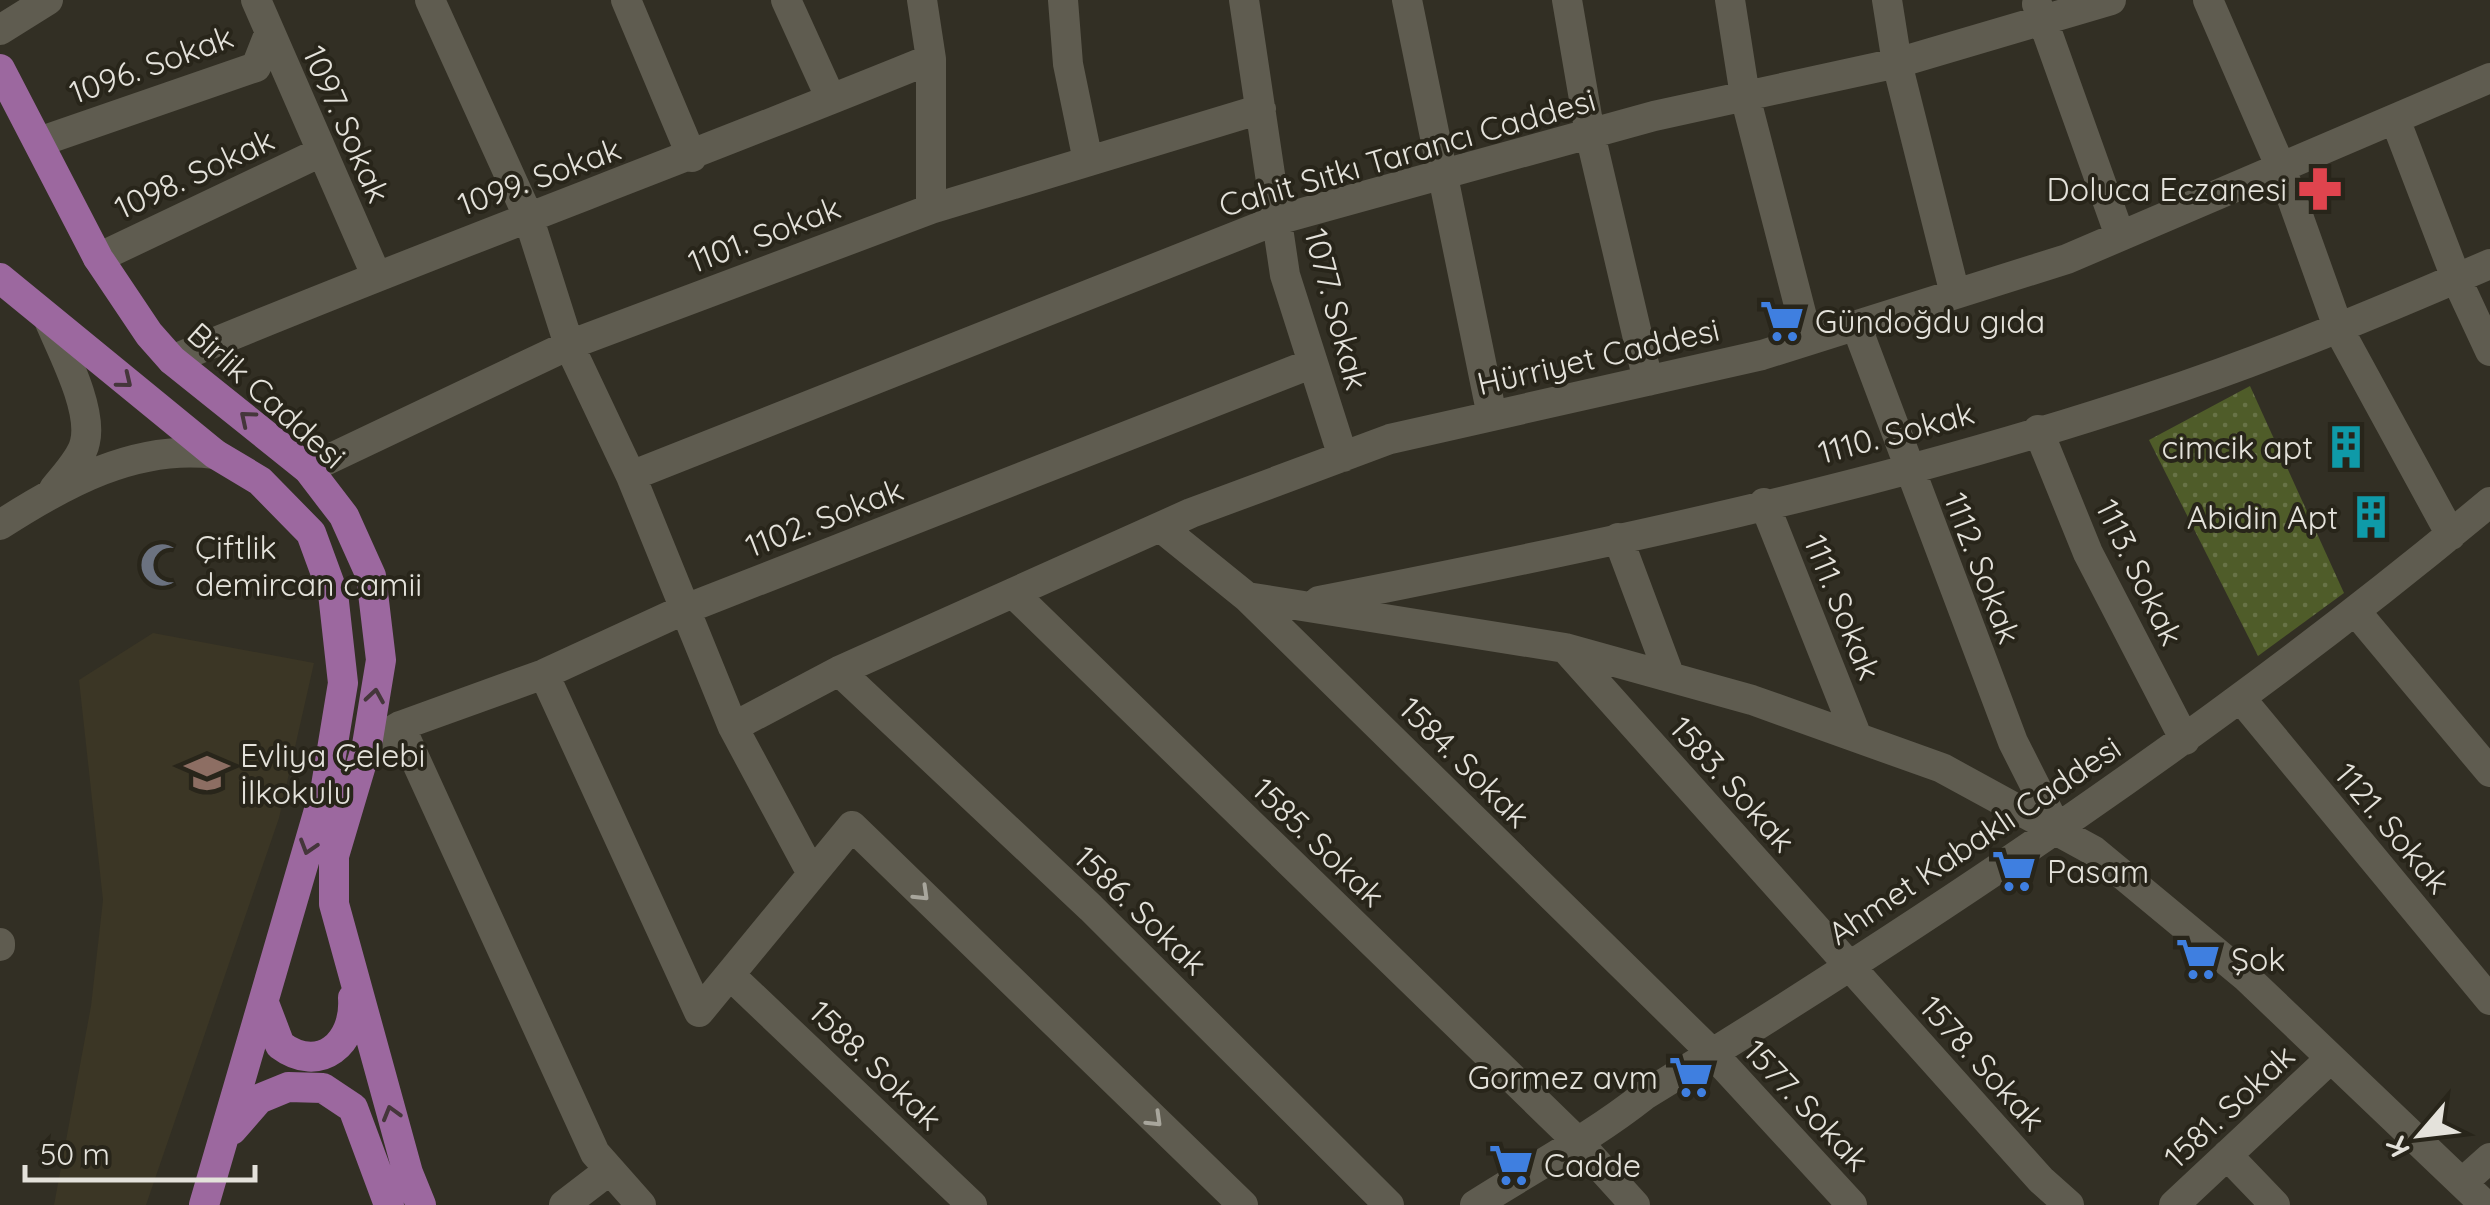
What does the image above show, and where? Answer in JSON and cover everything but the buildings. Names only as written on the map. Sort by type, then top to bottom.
[{"type":"main road","name":"Birlik Caddesi","points":[[0,70],[98,258],[148,334],[172,360],[308,469],[344,516],[371,576],[380,660],[367,746],[334,856],[334,904],[352,978],[421,1205]]},
{"type":"main road","points":[[0,104],[39,142]]},
{"type":"main road","points":[[0,278],[216,454],[260,481],[311,533],[334,593],[343,683],[326,786],[204,1205]]},
{"type":"main road","points":[[264,1003],[280,1045],[302,1056],[314,1056],[338,1046],[353,1029],[352,978]]},
{"type":"main road","points":[[226,1138],[259,1099],[288,1087],[323,1088],[353,1108],[389,1205]]},
{"type":"street","points":[[0,30],[48,0]]},
{"type":"street","name":"1097. Sokak","points":[[256,0],[376,275]]},
{"type":"street","points":[[430,0],[528,216],[569,345],[631,476],[733,727],[811,872]]},
{"type":"street","points":[[626,0],[692,157]]},
{"type":"street","points":[[786,0],[831,100]]},
{"type":"street","points":[[922,0],[931,59],[931,209]]},
{"type":"street","points":[[1064,0],[1068,64],[1088,162]]},
{"type":"street","name":"1077. Sokak","points":[[1244,0],[1284,275],[1344,456]]},
{"type":"street","points":[[1407,0],[1492,416]]},
{"type":"street","points":[[1566,0],[1590,134],[1648,380]]},
{"type":"street","points":[[1730,0],[1745,96],[1808,340]]},
{"type":"street","points":[[1887,0],[1897,63],[1955,294]]},
{"type":"street","name":"Cahit Sıtkı Tarancı Caddesi","points":[[631,476],[1277,220],[1590,134],[1897,63],[2038,10],[2111,0]]},
{"type":"street","points":[[2208,0],[2281,168],[2339,330],[2450,534]]},
{"type":"street","points":[[2038,10],[2120,236]]},
{"type":"street","name":"1096. Sokak","points":[[39,142],[256,67],[269,34]]},
{"type":"street","name":"1099. Sokak","points":[[172,360],[376,275],[692,157],[931,59]]},
{"type":"street","name":"Hürriyet Caddesi","points":[[733,727],[839,672],[1163,529],[1190,513],[1344,456],[1390,440],[1808,340],[2067,258],[2490,78]]},
{"type":"street","name":"1101. Sokak","points":[[308,469],[569,345],[931,209],[1262,108]]},
{"type":"street","points":[[2395,119],[2456,278],[2490,351]]},
{"type":"street","name":"1098. Sokak","points":[[98,258],[321,152]]},
{"type":"street","name":"1110. Sokak","points":[[1300,605],[1764,503],[2150,398],[2339,330],[2490,264]]},
{"type":"street","points":[[50,320],[75,382],[86,424],[85,444],[52,491]]},
{"type":"street","name":"1112. Sokak","points":[[1856,325],[1906,467],[2013,742],[2058,831]]},
{"type":"street","name":"1102. Sokak","points":[[367,746],[400,726],[544,674],[683,610],[1312,362]]},
{"type":"street","name":"1113. Sokak","points":[[2038,430],[2088,553],[2185,740]]},
{"type":"street","points":[[0,525],[52,491],[158,453],[216,454]]},
{"type":"street","name":"1111. Sokak","points":[[1764,503],[1857,737]]},
{"type":"street","name":"Ahmet Kabaklı Caddesi","points":[[1475,1205],[1576,1140],[1596,1134],[1645,1095],[2058,831],[2242,700],[2356,614],[2450,534],[2487,510]]},
{"type":"street","name":"1584. Sokak","points":[[1163,529],[1247,596],[1712,1053]]},
{"type":"street","points":[[1618,538],[1670,677]]},
{"type":"street","name":"1585. Sokak","points":[[1014,594],[1576,1140],[1634,1205]]},
{"type":"street","points":[[1247,596],[1565,648],[1670,677],[1942,768],[2094,851],[2246,977],[2485,1205]]},
{"type":"street","points":[[2356,614],[2490,772]]},
{"type":"street","name":"1583. Sokak","points":[[1565,648],[1848,966]]},
{"type":"street","name":"1586. Sokak","points":[[839,672],[1091,908],[1389,1205]]},
{"type":"street","points":[[544,674],[698,1012],[852,826],[1242,1205]]},
{"type":"street","name":"1121. Sokak","points":[[2242,700],[2490,1000]]},
{"type":"street","points":[[400,726],[607,1172],[641,1205]]},
{"type":"street","name":"1578. Sokak","points":[[1848,966],[2041,1180],[2069,1205]]},
{"type":"street","name":"1588. Sokak","points":[[731,976],[972,1205]]},
{"type":"street","name":"1577. Sokak","points":[[1712,1053],[1852,1205]]},
{"type":"street","name":"1581. Sokak","points":[[2174,1205],[2331,1058]]},
{"type":"street","points":[[2228,1155],[2275,1205]]},
{"type":"street","points":[[2462,1183],[2490,1158]]},
{"type":"street","points":[[564,1205],[607,1172]]},
{"type":"shaded area","points":[[153,633],[314,663],[279,818],[146,1205],[54,1205],[91,1006],[103,900],[79,680]]},
{"type":"green space","points":[[2250,386],[2344,593],[2258,656],[2149,440]]},
{"type":"place","name":"Doluca Eczanesi","points":[[2320,189]]},
{"type":"place","name":"Gündoğdu gıda","points":[[1782,321]]},
{"type":"place","name":"cimcik apt","points":[[2346,447]]},
{"type":"place","name":"Abidin Apt","points":[[2371,517]]},
{"type":"place","name":"Çiftlik demircan camii","points":[[162,565]]},
{"type":"place","name":"Evliya Çelebi İlkokulu","points":[[207,773]]},
{"type":"place","name":"Pasam","points":[[2014,871]]},
{"type":"place","name":"Şok","points":[[2198,959]]},
{"type":"place","name":"Gormez avm","points":[[1691,1077]]},
{"type":"place","name":"Cadde","points":[[1511,1165]]}]
